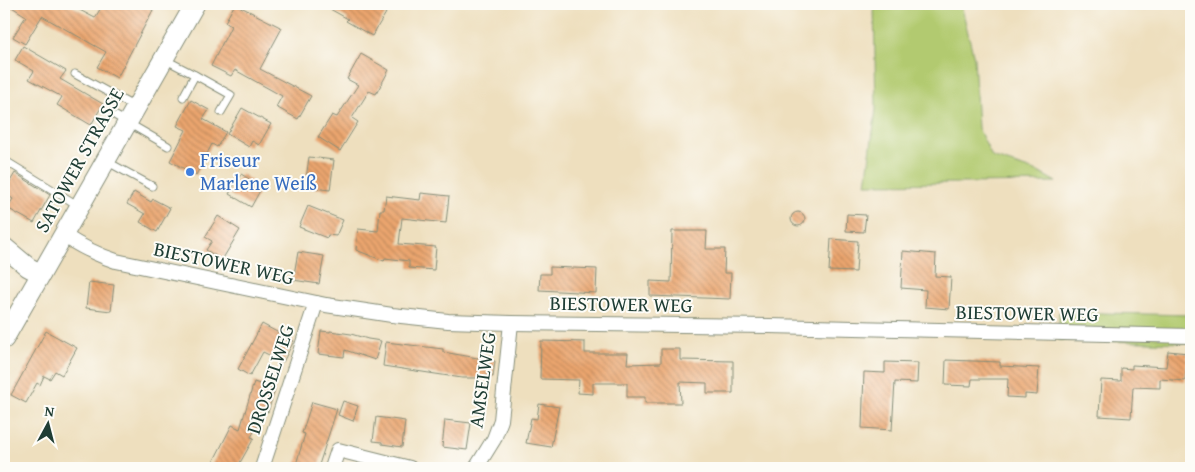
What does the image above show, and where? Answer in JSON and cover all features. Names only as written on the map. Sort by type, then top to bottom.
[{"type":"main road","name":"SATOWER STRASSE","points":[[4,339],[105,161],[126,115],[195,4]]},
{"type":"main road","points":[[4,247],[28,268],[41,274]]},
{"type":"street","name":"BIESTOWER WEG","points":[[63,236],[101,256],[116,261],[316,303],[448,321],[1191,336]]},
{"type":"street","name":"DROSSELWEG","points":[[262,468],[316,303]]},
{"type":"street","name":"AMSELWEG","points":[[476,468],[494,439],[501,420],[511,323]]},
{"type":"street","points":[[332,468],[338,450],[410,468]]},
{"type":"lane","points":[[163,58],[231,95],[221,112]]},
{"type":"lane","points":[[75,74],[168,146]]},
{"type":"lane","points":[[183,97],[195,75]]},
{"type":"lane","points":[[4,160],[79,206]]},
{"type":"lane","points":[[105,161],[152,186]]},
{"type":"green space","points":[[874,4],[961,4],[974,58],[978,128],[992,157],[1038,172],[1056,182],[866,184],[876,109]]},
{"type":"green space","points":[[1059,312],[1191,315],[1191,343],[1059,340]]},
{"type":"building","points":[[7,4],[68,4],[95,18],[103,4],[142,4],[153,10],[117,78],[97,67],[106,52],[42,16],[25,44],[13,37],[26,16]]},
{"type":"building","points":[[235,4],[282,28],[260,69],[311,96],[298,119],[276,107],[282,96],[235,70],[231,76],[211,66],[231,26],[225,22]]},
{"type":"building","points":[[321,4],[370,4],[386,13],[372,36],[346,21],[348,19]]},
{"type":"building","points":[[23,46],[66,71],[60,79],[103,104],[91,125],[57,105],[62,97],[29,79],[34,71],[15,60]]},
{"type":"building","points":[[361,54],[389,70],[376,94],[369,91],[352,118],[358,122],[340,151],[318,137],[332,115],[337,117],[358,85],[347,79]]},
{"type":"building","points":[[191,100],[209,110],[203,119],[226,132],[217,147],[212,144],[196,175],[170,161],[186,130],[177,126]]},
{"type":"building","points":[[242,108],[271,124],[259,145],[252,141],[249,147],[227,134]]},
{"type":"building","points":[[309,157],[334,160],[330,190],[305,187]]},
{"type":"building","points":[[15,173],[50,195],[34,223],[7,208],[13,199],[6,194],[8,191],[5,190]]},
{"type":"building","points":[[241,174],[251,180],[250,183],[262,187],[251,207],[229,194]]},
{"type":"building","points":[[134,192],[151,202],[153,199],[170,208],[157,232],[140,222],[145,214],[127,204]]},
{"type":"building","points":[[421,193],[449,196],[446,223],[402,218],[399,244],[436,247],[434,270],[409,268],[409,261],[385,258],[384,261],[356,250],[358,229],[378,231],[380,210],[384,210],[386,196],[420,200]]},
{"type":"building","points":[[308,206],[343,220],[336,236],[328,235],[327,238],[299,227]]},
{"type":"building","points":[[795,212],[801,212],[805,219],[801,226],[795,226],[791,222],[791,216]]},
{"type":"building","points":[[847,214],[866,215],[864,232],[846,231]]},
{"type":"building","points":[[218,216],[240,230],[222,260],[206,250],[212,241],[205,237]]},
{"type":"building","points":[[672,231],[707,231],[706,249],[725,249],[724,273],[731,273],[730,299],[650,296],[650,281],[671,282]]},
{"type":"building","points":[[831,239],[858,241],[856,272],[829,271]]},
{"type":"building","points":[[903,251],[936,254],[935,276],[951,277],[949,309],[925,307],[926,290],[901,288]]},
{"type":"building","points":[[298,252],[324,256],[319,284],[293,280]]},
{"type":"building","points":[[550,267],[597,269],[596,293],[539,290],[540,274],[550,274]]},
{"type":"building","points":[[89,282],[114,285],[111,311],[86,308]]},
{"type":"building","points":[[262,324],[294,341],[283,362],[263,352],[250,376],[238,369]]},
{"type":"building","points":[[46,331],[77,348],[62,375],[55,371],[50,379],[44,376],[40,385],[37,383],[26,403],[11,395]]},
{"type":"building","points":[[321,331],[351,334],[381,341],[375,360],[345,350],[344,357],[318,354]]},
{"type":"building","points":[[541,341],[585,342],[585,353],[628,353],[627,364],[661,363],[661,349],[680,349],[680,360],[733,361],[733,393],[707,393],[707,383],[680,382],[681,403],[645,403],[645,397],[627,397],[627,383],[593,383],[593,394],[578,393],[579,380],[540,379]]},
{"type":"building","points":[[386,342],[443,349],[443,352],[495,361],[493,377],[462,378],[383,366]]},
{"type":"building","points":[[1168,351],[1188,353],[1185,381],[1160,379],[1160,388],[1133,387],[1131,418],[1099,416],[1101,380],[1121,381],[1121,368],[1132,369],[1132,365],[1166,367]]},
{"type":"building","points":[[946,360],[1000,362],[1000,366],[1039,368],[1037,395],[1025,394],[1025,398],[1007,397],[1008,379],[972,379],[971,386],[945,385]]},
{"type":"building","points":[[885,362],[918,363],[917,383],[895,382],[892,430],[862,428],[864,372],[885,373]]},
{"type":"building","points":[[254,382],[275,389],[268,412],[266,411],[251,437],[254,438],[237,468],[210,468],[232,425],[240,429]]},
{"type":"building","points":[[343,401],[358,406],[353,421],[338,415]]},
{"type":"building","points":[[312,402],[337,409],[318,468],[295,468],[305,434],[302,433]]},
{"type":"building","points":[[539,404],[559,407],[551,447],[526,443],[531,418],[537,419]]},
{"type":"building","points":[[376,417],[405,421],[402,447],[373,441]]},
{"type":"building","points":[[445,420],[471,423],[467,450],[442,447]]},
{"type":"place","name":"Friseur Marlene Weiß","points":[[190,172]]}]
